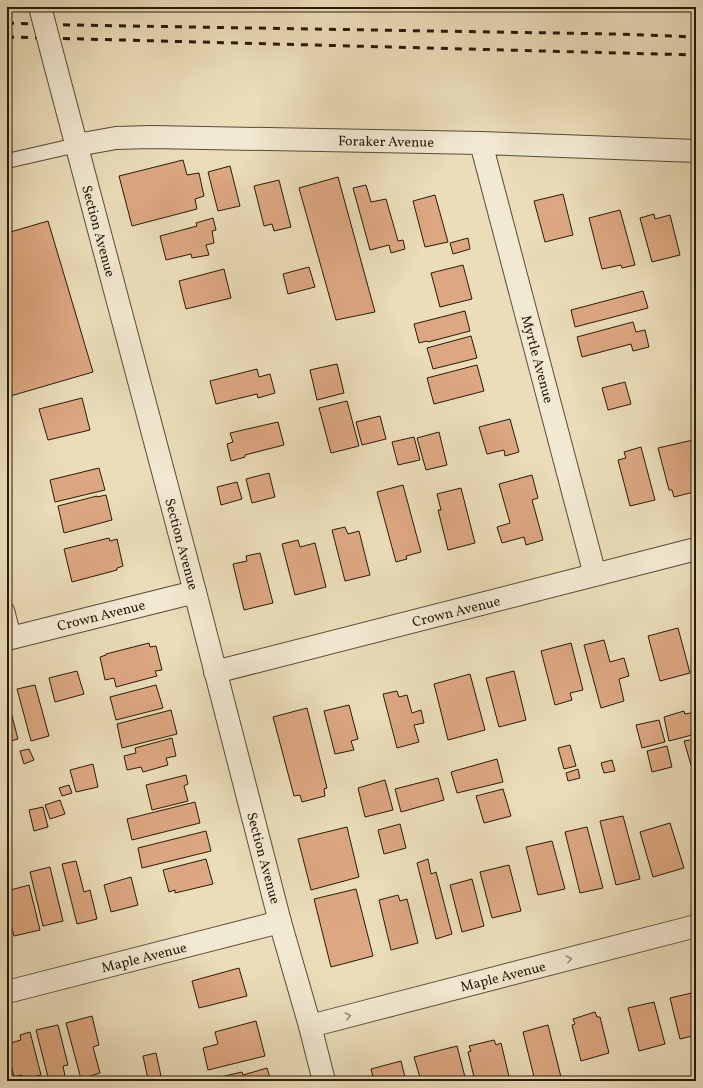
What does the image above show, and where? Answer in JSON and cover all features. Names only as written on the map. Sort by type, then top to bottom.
[{"type":"street","name":"Section Avenue","points":[[40,7],[195,592],[280,922],[324,1081]]},
{"type":"street","name":"Foraker Avenue","points":[[77,145],[116,138],[152,136],[480,143],[696,151]]},
{"type":"street","name":"Myrtle Avenue","points":[[480,143],[595,575]]},
{"type":"street","name":"Crown Avenue","points":[[215,672],[696,549]]},
{"type":"street","name":"Crown Avenue","points":[[11,638],[195,592]]},
{"type":"street","name":"Maple Avenue","points":[[7,992],[280,922]]},
{"type":"street","name":"Maple Avenue","points":[[310,1026],[696,926]]},
{"type":"lane","points":[[7,161],[77,145]]},
{"type":"lane","points":[[7,610],[11,638]]},
{"type":"building","points":[[183,160],[187,175],[199,173],[204,196],[195,199],[197,209],[132,226],[119,176]]},
{"type":"building","points":[[230,166],[240,206],[218,211],[208,172]]},
{"type":"building","points":[[338,177],[375,312],[336,320],[299,188]]},
{"type":"building","points":[[279,180],[291,227],[274,231],[272,224],[264,226],[254,186]]},
{"type":"building","points":[[366,185],[371,202],[386,199],[398,241],[403,240],[405,249],[391,253],[389,245],[370,250],[353,188]]},
{"type":"building","points":[[563,194],[573,235],[545,242],[534,201]]},
{"type":"building","points":[[435,195],[448,242],[425,247],[413,201]]},
{"type":"building","points":[[620,210],[635,265],[622,268],[621,265],[602,269],[589,218]]},
{"type":"building","points":[[654,214],[655,219],[670,215],[680,255],[652,262],[640,218]]},
{"type":"building","points":[[213,218],[216,230],[212,231],[214,243],[206,245],[209,255],[192,258],[191,254],[166,260],[160,236],[197,226],[196,223]]},
{"type":"building","points":[[48,221],[93,372],[7,397],[7,233]]},
{"type":"building","points":[[468,238],[470,249],[453,254],[450,243]]},
{"type":"building","points":[[463,265],[472,299],[440,307],[431,273]]},
{"type":"building","points":[[309,267],[315,287],[288,294],[283,274]]},
{"type":"building","points":[[224,269],[231,298],[186,309],[179,281]]},
{"type":"building","points":[[643,291],[648,308],[575,327],[571,310]]},
{"type":"building","points":[[465,311],[470,331],[419,343],[414,324]]},
{"type":"building","points":[[633,322],[636,332],[645,330],[649,347],[633,351],[631,344],[582,357],[577,337]]},
{"type":"building","points":[[471,336],[477,358],[433,369],[427,348]]},
{"type":"building","points":[[337,364],[344,393],[317,400],[310,370]]},
{"type":"building","points":[[477,365],[484,391],[434,404],[427,378]]},
{"type":"building","points":[[257,369],[259,377],[270,374],[275,393],[258,398],[257,394],[216,404],[210,381]]},
{"type":"building","points":[[625,382],[631,404],[608,410],[602,388]]},
{"type":"building","points":[[82,398],[90,430],[48,440],[39,409]]},
{"type":"building","points":[[347,401],[359,446],[331,453],[319,408]]},
{"type":"building","points":[[380,416],[386,439],[362,445],[356,422]]},
{"type":"building","points":[[510,419],[519,452],[505,456],[504,450],[487,454],[479,427]]},
{"type":"building","points":[[278,422],[284,445],[245,455],[245,457],[231,461],[227,444],[233,442],[230,433]]},
{"type":"building","points":[[439,432],[447,465],[426,470],[417,438]]},
{"type":"building","points":[[414,437],[420,460],[398,465],[392,442]]},
{"type":"building","points":[[693,440],[696,453],[696,484],[692,485],[694,492],[674,497],[672,490],[669,490],[658,448]]},
{"type":"building","points":[[641,447],[655,500],[630,506],[618,460],[626,458],[624,452]]},
{"type":"building","points":[[99,468],[105,490],[55,502],[50,480]]},
{"type":"building","points":[[7,472],[12,492],[7,493]]},
{"type":"building","points":[[269,473],[275,497],[252,503],[246,479]]},
{"type":"building","points":[[532,475],[538,498],[532,500],[543,540],[526,545],[524,537],[502,543],[497,527],[510,523],[499,484]]},
{"type":"building","points":[[237,482],[242,499],[221,505],[217,487]]},
{"type":"building","points":[[403,485],[421,552],[406,556],[407,559],[396,562],[377,492]]},
{"type":"building","points":[[461,488],[475,543],[448,550],[438,510],[441,510],[437,494]]},
{"type":"building","points":[[106,495],[112,520],[64,533],[58,506]]},
{"type":"building","points":[[345,527],[348,534],[359,531],[370,575],[345,581],[332,530]]},
{"type":"building","points":[[109,538],[110,541],[117,539],[123,566],[117,568],[117,570],[72,582],[64,549]]},
{"type":"building","points":[[298,540],[300,547],[315,543],[326,587],[295,595],[282,544]]},
{"type":"building","points":[[260,553],[273,603],[244,610],[233,564],[247,561],[246,556]]},
{"type":"building","points":[[678,628],[690,673],[660,681],[648,636]]},
{"type":"building","points":[[604,640],[610,662],[624,658],[629,676],[619,679],[624,701],[601,708],[584,645]]},
{"type":"building","points":[[149,643],[150,647],[156,646],[162,670],[155,671],[157,676],[116,687],[114,678],[105,680],[100,657],[106,654]]},
{"type":"building","points":[[571,643],[583,690],[570,693],[572,700],[555,705],[541,651]]},
{"type":"building","points":[[77,671],[84,694],[55,702],[49,678]]},
{"type":"building","points":[[514,671],[526,720],[499,727],[486,678]]},
{"type":"building","points":[[470,674],[485,730],[448,740],[434,684]]},
{"type":"building","points":[[35,685],[49,736],[31,741],[17,689]]},
{"type":"building","points":[[156,685],[163,708],[116,720],[110,697]]},
{"type":"building","points":[[397,691],[399,697],[407,695],[412,713],[421,710],[424,723],[414,725],[419,742],[397,748],[383,694]]},
{"type":"building","points":[[7,697],[18,739],[7,742]]},
{"type":"building","points":[[349,705],[358,739],[351,741],[354,750],[335,754],[324,711]]},
{"type":"building","points":[[307,708],[327,788],[324,789],[325,796],[302,802],[300,795],[294,796],[273,717]]},
{"type":"building","points":[[171,710],[177,734],[122,748],[117,724]]},
{"type":"building","points":[[684,711],[685,714],[696,712],[696,734],[669,741],[664,717]]},
{"type":"building","points":[[659,720],[665,742],[642,748],[636,725]]},
{"type":"building","points":[[172,738],[176,756],[166,758],[168,765],[143,772],[141,767],[127,770],[124,756],[136,753],[135,748]]},
{"type":"building","points":[[696,739],[696,763],[691,765],[684,741]]},
{"type":"building","points":[[570,745],[576,766],[564,769],[558,748]]},
{"type":"building","points":[[667,746],[672,767],[652,772],[647,751]]},
{"type":"building","points":[[29,749],[34,760],[24,764],[20,751]]},
{"type":"building","points":[[497,759],[503,782],[457,793],[451,772]]},
{"type":"building","points":[[612,760],[615,771],[604,773],[601,763]]},
{"type":"building","points":[[93,764],[98,787],[76,792],[70,770]]},
{"type":"building","points":[[578,769],[580,778],[568,781],[566,773]]},
{"type":"building","points":[[186,775],[188,784],[184,786],[188,801],[152,810],[146,785]]},
{"type":"building","points":[[438,778],[444,800],[401,812],[395,789]]},
{"type":"building","points":[[385,780],[393,810],[365,817],[358,788]]},
{"type":"building","points":[[69,785],[72,793],[62,796],[59,788]]},
{"type":"building","points":[[503,789],[511,816],[484,823],[476,796]]},
{"type":"building","points":[[60,800],[65,814],[50,819],[45,805]]},
{"type":"building","points":[[195,802],[200,823],[132,840],[127,819]]},
{"type":"building","points":[[43,807],[48,827],[34,831],[29,810]]},
{"type":"building","points":[[696,812],[696,833],[691,813]]},
{"type":"building","points":[[623,816],[640,879],[616,885],[600,821]]},
{"type":"building","points":[[670,823],[684,868],[653,877],[640,832]]},
{"type":"building","points":[[400,824],[406,848],[384,854],[378,830]]},
{"type":"building","points":[[347,827],[359,877],[311,890],[298,839]]},
{"type":"building","points":[[587,827],[603,888],[580,893],[565,832]]},
{"type":"building","points":[[206,831],[211,851],[142,868],[138,848]]},
{"type":"building","points":[[552,841],[565,889],[538,895],[526,847]]},
{"type":"building","points":[[206,859],[213,884],[175,893],[175,890],[169,892],[163,870]]},
{"type":"building","points":[[428,859],[431,874],[436,872],[452,934],[436,939],[417,863]]},
{"type":"building","points":[[76,861],[84,892],[90,890],[97,919],[77,924],[62,864]]},
{"type":"building","points":[[509,865],[521,911],[492,918],[480,872]]},
{"type":"building","points":[[50,867],[63,921],[43,926],[30,872]]},
{"type":"building","points":[[131,877],[138,905],[111,912],[104,885]]},
{"type":"building","points":[[472,879],[484,926],[462,932],[450,885]]},
{"type":"building","points":[[29,885],[40,930],[14,936],[12,929],[7,930],[7,891]]},
{"type":"building","points":[[356,889],[373,956],[331,967],[314,899]]},
{"type":"building","points":[[398,895],[400,901],[407,899],[418,943],[391,950],[379,900]]},
{"type":"building","points":[[239,968],[247,996],[199,1008],[192,981]]},
{"type":"building","points":[[696,992],[696,1035],[680,1039],[670,998]]},
{"type":"building","points":[[654,1002],[665,1044],[639,1051],[628,1008]]},
{"type":"building","points":[[595,1012],[597,1017],[600,1017],[609,1053],[581,1061],[572,1025],[575,1024],[573,1019]]},
{"type":"building","points":[[92,1016],[99,1045],[93,1047],[100,1073],[81,1079],[66,1023]]},
{"type":"building","points":[[256,1021],[265,1056],[208,1070],[203,1048],[218,1044],[215,1032]]},
{"type":"building","points":[[58,1025],[68,1065],[63,1066],[66,1081],[49,1081],[36,1030]]},
{"type":"building","points":[[548,1025],[562,1081],[549,1081],[548,1079],[535,1081],[523,1032]]},
{"type":"building","points":[[30,1032],[41,1075],[23,1080],[22,1075],[14,1077],[7,1044],[21,1040],[20,1035]]},
{"type":"building","points":[[494,1040],[496,1045],[501,1043],[510,1081],[475,1081],[468,1052],[471,1051],[469,1046]]},
{"type":"building","points":[[457,1046],[466,1081],[421,1081],[414,1057]]},
{"type":"building","points":[[156,1053],[161,1076],[148,1079],[143,1056]]},
{"type":"building","points":[[401,1061],[406,1081],[374,1081],[371,1069]]},
{"type":"building","points":[[267,1068],[271,1081],[213,1081],[212,1079],[242,1072],[243,1075]]},
{"type":"railway","points":[[7,23],[614,34],[696,37]]},
{"type":"railway","points":[[7,37],[696,55]]}]
